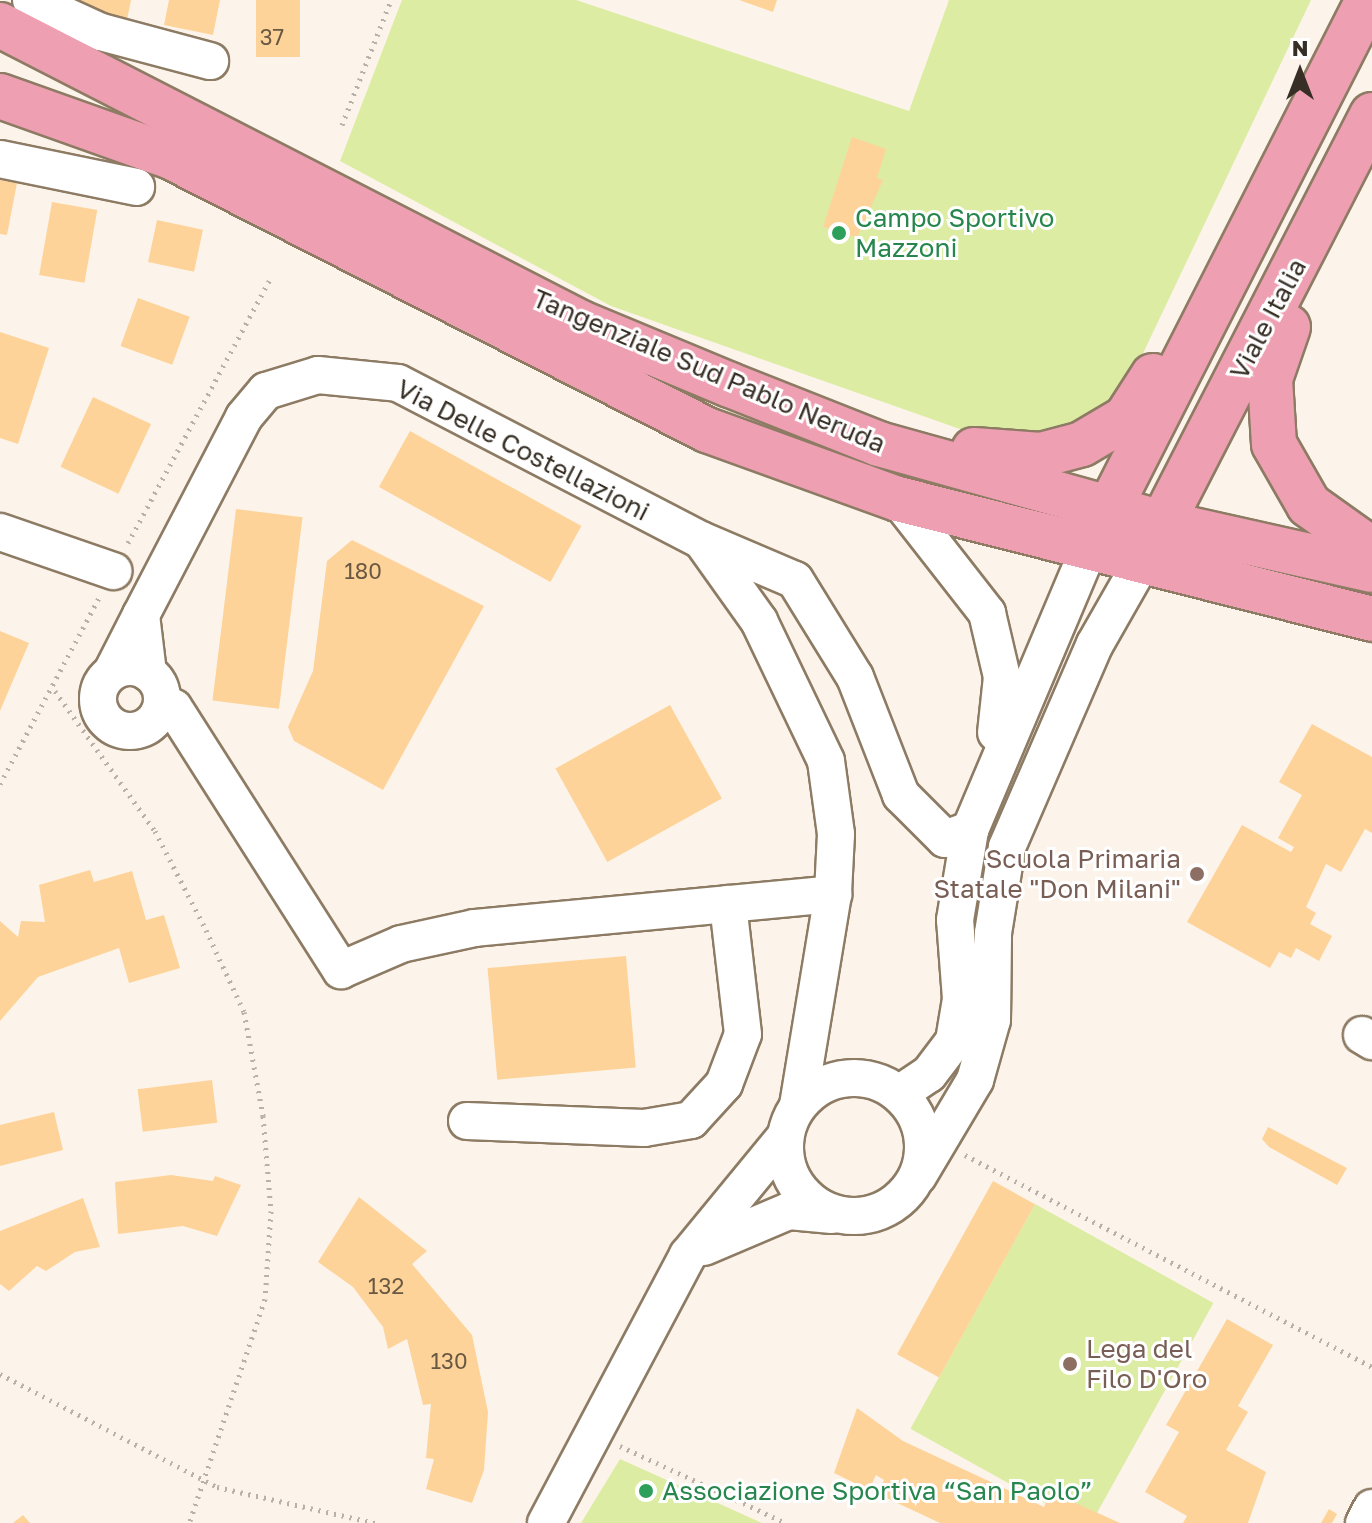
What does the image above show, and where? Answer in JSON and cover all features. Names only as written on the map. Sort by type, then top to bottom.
[{"type":"main road","points":[[1088,551],[1368,0]]},
{"type":"main road","name":"Tangenziale Sud Pablo Neruda","points":[[0,25],[581,323],[879,444],[1162,523],[1372,570]]},
{"type":"main road","name":"Tangenziale Sud Pablo Neruda","points":[[0,96],[171,157],[707,430],[898,499],[1140,565],[1372,619]]},
{"type":"main road","points":[[879,444],[1041,455],[1082,444],[1126,418],[1230,223],[1306,121]]},
{"type":"main road","name":"Viale Italia","points":[[1140,565],[1367,130]]},
{"type":"main road","points":[[1317,226],[1318,262],[1276,353],[1270,419],[1284,468],[1309,505],[1372,550]]},
{"type":"street","points":[[31,0],[101,32],[210,61]]},
{"type":"street","points":[[0,159],[136,187]]},
{"type":"street","name":"Via Delle Costellazioni","points":[[155,688],[139,730],[114,726],[99,706],[112,672],[244,417],[266,391],[318,375],[398,383],[701,540],[795,580],[855,677],[901,795],[945,839],[970,830]]},
{"type":"street","points":[[898,499],[987,613],[1002,677],[993,766]]},
{"type":"street","points":[[0,532],[113,571]]},
{"type":"street","name":"Via Delle Costellazioni","points":[[546,1523],[688,1255],[791,1121],[821,997],[833,894],[836,834],[826,761],[759,621],[701,540]]},
{"type":"street","points":[[899,1094],[929,1074],[954,1041],[961,999],[955,920],[970,830],[993,766],[1088,551]]},
{"type":"street","points":[[688,1255],[789,1211],[850,1217],[890,1207],[918,1176],[975,1080],[992,1020],[993,933],[1007,847],[1095,644],[1140,565]]},
{"type":"street","points":[[141,615],[155,688]]},
{"type":"street","points":[[112,672],[131,667],[174,708],[341,970],[401,944],[475,928],[833,894]]},
{"type":"street","points":[[467,1121],[644,1128],[691,1120],[724,1084],[743,1034],[728,904]]},
{"type":"street","name":"Via Delle Costellazioni","points":[[821,997],[832,1050],[852,1078]]},
{"type":"street","points":[[850,1217],[814,1205],[800,1191],[791,1121],[822,1086],[852,1078],[899,1094],[922,1132],[918,1176]]},
{"type":"street","points":[[1364,1523],[1372,1508]]},
{"type":"path","points":[[342,125],[391,0]]},
{"type":"path","points":[[0,784],[55,691],[113,571],[269,281]]},
{"type":"path","points":[[55,691],[155,831],[244,1012],[271,1211],[265,1299],[189,1523]]},
{"type":"path","points":[[939,1141],[1372,1367]]},
{"type":"path","points":[[0,1374],[205,1481],[376,1523]]},
{"type":"path","points":[[593,1433],[786,1523]]},
{"type":"green space","name":"Campo Sportivo Mazzoni","points":[[402,0],[576,0],[909,111],[949,0],[1311,0],[1127,387],[1056,438],[991,440],[611,306],[340,161]]},
{"type":"green space","points":[[1035,1204],[1213,1303],[1091,1523],[1080,1523],[910,1429]]},
{"type":"green space","name":"Associazione Sportiva “San Paolo”","points":[[620,1459],[762,1523],[581,1523]]},
{"type":"building","points":[[81,0],[131,0],[126,25],[78,17]]},
{"type":"building","points":[[169,0],[220,0],[213,35],[164,25]]},
{"type":"building","points":[[256,0],[300,0],[300,57],[256,57]]},
{"type":"building","points":[[739,0],[777,0],[773,12]]},
{"type":"building","points":[[852,137],[886,149],[877,178],[883,180],[857,238],[823,227]]},
{"type":"building","points":[[0,180],[17,183],[7,235],[0,234]]},
{"type":"building","points":[[52,202],[97,210],[84,283],[39,275]]},
{"type":"building","points":[[157,220],[203,230],[194,272],[148,262]]},
{"type":"building","points":[[138,298],[190,317],[172,365],[121,346]]},
{"type":"building","points":[[0,332],[49,348],[18,444],[0,438]]},
{"type":"building","points":[[93,397],[151,424],[118,494],[60,467]]},
{"type":"building","points":[[410,431],[581,526],[550,582],[379,487]]},
{"type":"building","points":[[236,509],[303,517],[279,709],[212,701]]},
{"type":"building","points":[[352,540],[484,606],[383,790],[294,741],[288,727],[313,671],[327,561]]},
{"type":"building","points":[[0,631],[29,643],[0,711]]},
{"type":"building","points":[[670,705],[722,799],[607,862],[555,769]]},
{"type":"building","points":[[1312,724],[1372,757],[1372,833],[1365,829],[1341,872],[1326,864],[1306,907],[1316,913],[1310,924],[1332,936],[1319,961],[1296,948],[1291,958],[1279,952],[1270,968],[1187,922],[1242,825],[1291,852],[1294,847],[1278,838],[1302,795],[1279,782]]},
{"type":"building","points":[[90,870],[94,882],[132,871],[146,920],[164,915],[180,968],[129,983],[119,948],[38,977],[0,1021],[0,921],[18,937],[21,921],[45,922],[39,885]]},
{"type":"building","points":[[626,956],[636,1068],[497,1080],[488,968]]},
{"type":"building","points":[[212,1080],[217,1123],[143,1132],[138,1089]]},
{"type":"building","points":[[54,1112],[63,1150],[0,1166],[0,1125]]},
{"type":"building","points":[[1268,1127],[1347,1168],[1337,1185],[1269,1147],[1262,1139]]},
{"type":"building","points":[[171,1175],[213,1181],[215,1176],[241,1185],[217,1236],[183,1226],[118,1234],[115,1182]]},
{"type":"building","points":[[993,1181],[1035,1204],[939,1377],[897,1354]]},
{"type":"building","points":[[359,1197],[427,1251],[412,1264],[472,1335],[488,1412],[484,1470],[472,1503],[426,1489],[434,1459],[426,1458],[431,1404],[423,1405],[407,1339],[388,1349],[383,1327],[353,1287],[318,1262]]},
{"type":"building","points":[[83,1198],[100,1247],[75,1252],[46,1271],[37,1266],[9,1291],[0,1284],[0,1231]]},
{"type":"building","points":[[1227,1319],[1273,1345],[1238,1406],[1248,1412],[1226,1450],[1266,1472],[1248,1523],[1183,1523],[1187,1516],[1145,1492],[1179,1432],[1166,1425]]},
{"type":"building","points":[[857,1408],[903,1441],[1044,1507],[1051,1492],[1120,1523],[940,1523],[878,1494],[884,1480],[876,1475],[869,1490],[834,1473]]},
{"type":"building","points":[[1329,1509],[1337,1514],[1332,1523],[1321,1523]]},
{"type":"building","points":[[23,1515],[30,1523],[13,1523]]},
{"type":"place","name":"Campo Sportivo Mazzoni","points":[[839,233]]},
{"type":"place","name":"Scuola Primaria Statale \"Don Milani\"","points":[[1197,874]]},
{"type":"place","name":"Lega del Filo D'Oro","points":[[1070,1364]]},
{"type":"place","name":"Associazione Sportiva “San Paolo”","points":[[646,1491]]}]
